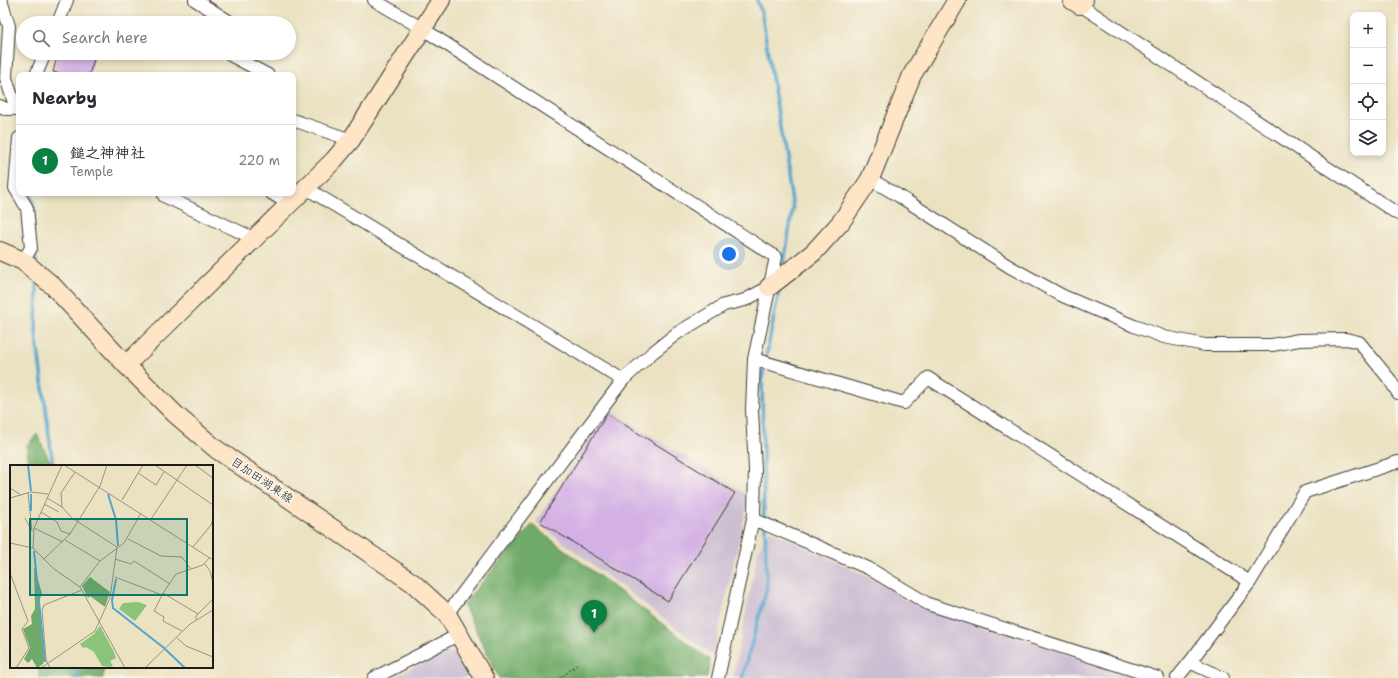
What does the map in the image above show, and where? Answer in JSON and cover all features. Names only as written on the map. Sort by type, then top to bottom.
[{"type":"street","points":[[1,0],[9,26],[6,78],[16,101]]},
{"type":"street","points":[[61,16],[67,0]]},
{"type":"street","points":[[195,0],[221,16]]},
{"type":"street","points":[[374,0],[423,29],[776,257],[754,359],[752,410],[755,470],[753,519],[718,678]]},
{"type":"street","points":[[126,365],[334,160],[351,140],[441,0]]},
{"type":"street","points":[[447,614],[622,380],[676,334],[724,305],[745,300],[769,287],[814,252],[841,222],[870,179],[912,76],[957,0]]},
{"type":"street","points":[[1079,2],[1398,214]]},
{"type":"street","points":[[37,72],[42,60]]},
{"type":"street","points":[[240,60],[262,72]]},
{"type":"street","points":[[0,106],[6,109],[16,106]]},
{"type":"street","points":[[296,121],[351,140]]},
{"type":"street","points":[[16,176],[16,190]]},
{"type":"street","points":[[870,179],[1010,267],[1063,296],[1134,326],[1164,337],[1205,345],[1272,345],[1299,340],[1346,339],[1359,342],[1390,380],[1398,393]]},
{"type":"street","points":[[306,188],[622,380]]},
{"type":"street","points":[[20,196],[27,208],[31,248],[23,261]]},
{"type":"street","points":[[164,196],[255,239]]},
{"type":"street","points":[[276,196],[290,204]]},
{"type":"street","name":"目加田湖東線","points":[[0,251],[23,261],[53,286],[126,365],[175,414],[216,449],[413,583],[447,614],[460,634],[484,678]]},
{"type":"street","points":[[754,359],[904,403],[928,378],[1250,582]]},
{"type":"street","points":[[1177,678],[1250,582],[1305,492],[1398,462]]},
{"type":"street","points":[[753,519],[868,568],[928,604],[1158,678]]},
{"type":"street","points":[[374,678],[460,634]]},
{"type":"street","points":[[1190,662],[1222,678]]},
{"type":"path","points":[[560,678],[578,664]]},
{"type":"shaded area","points":[[608,409],[749,496],[713,656],[536,522]]},
{"type":"shaded area","points":[[769,530],[899,591],[902,599],[1139,678],[733,678],[758,551]]},
{"type":"shaded area","points":[[446,652],[455,653],[468,678],[391,678]]},
{"type":"green space","points":[[37,434],[52,465],[30,465],[26,446]]},
{"type":"green space","points":[[532,525],[710,660],[707,678],[499,678],[463,604]]},
{"type":"green space","points":[[39,668],[104,668],[103,678],[39,678]]},
{"type":"building","points":[[56,60],[94,60],[90,72],[53,72]]},
{"type":"building","points":[[607,414],[735,493],[668,601],[540,522]]},
{"type":"waterway","points":[[757,0],[762,15],[793,208],[783,268]]},
{"type":"waterway","points":[[30,196],[33,200],[34,218]]},
{"type":"waterway","points":[[35,248],[36,264]]},
{"type":"waterway","points":[[37,280],[36,334],[53,465]]},
{"type":"waterway","points":[[764,520],[762,378],[780,286]]},
{"type":"waterway","points":[[742,678],[767,588],[765,527]]},
{"type":"waterway","points":[[75,668],[76,678]]},
{"type":"place","name":"鎚之神神社","points":[[594,633]]}]
